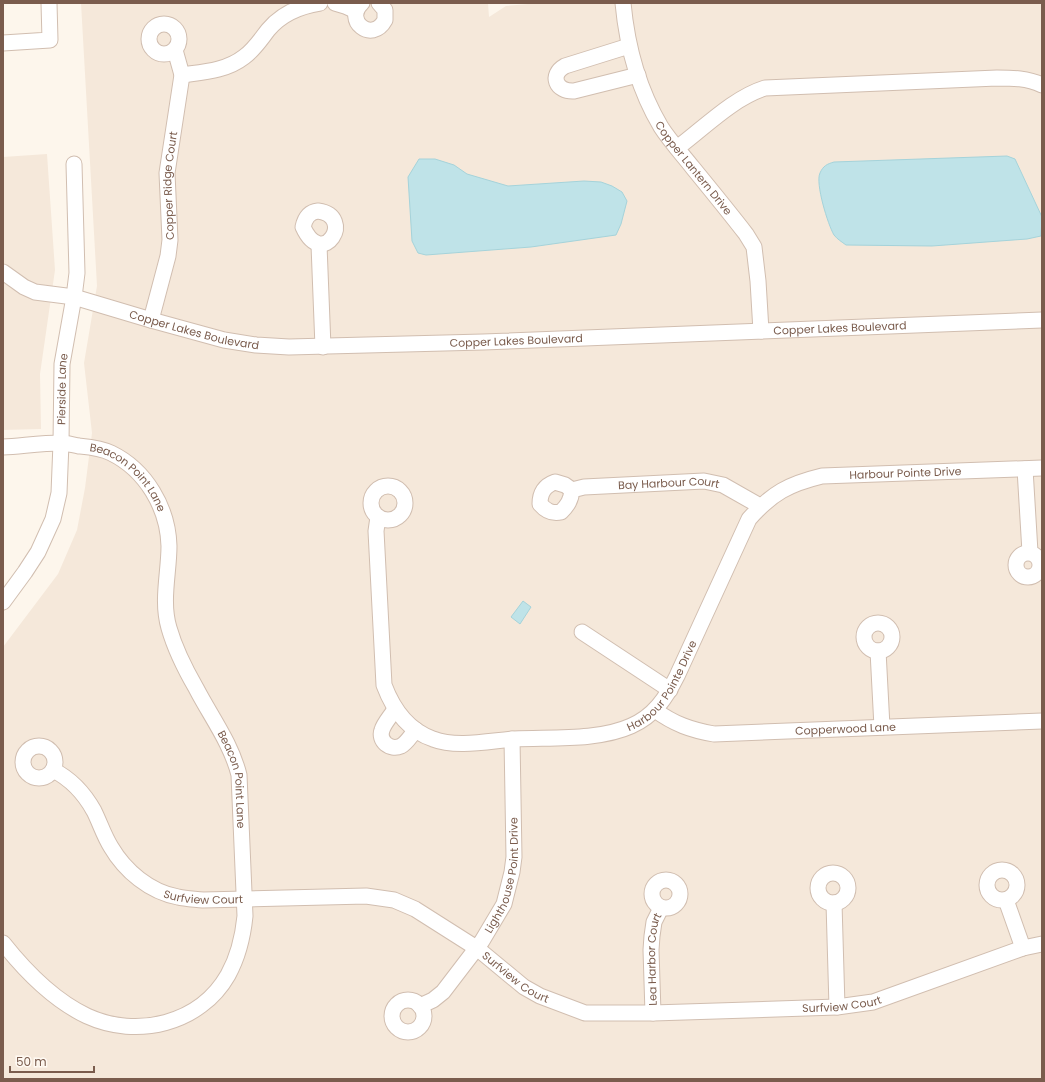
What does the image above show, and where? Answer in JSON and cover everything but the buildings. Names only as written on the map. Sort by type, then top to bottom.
[{"type":"street","points":[[3,43],[50,40],[49,3]]},
{"type":"street","points":[[182,75],[217,70],[233,64],[244,58],[269,28],[281,18],[294,10],[320,3]]},
{"type":"street","points":[[335,3],[345,6],[359,7],[356,16],[360,26],[364,29],[374,30],[379,28],[385,20],[385,10],[379,3]]},
{"type":"street","name":"Copper Lantern Drive","points":[[623,3],[629,46],[638,75],[650,104],[662,127],[746,234],[754,247],[761,330]]},
{"type":"street","points":[[629,46],[565,66],[558,72],[556,76],[557,82],[562,90],[574,91],[638,75]]},
{"type":"street","name":"Copper Ridge Court","points":[[151,320],[168,256],[170,240],[167,173],[182,75],[175,50]]},
{"type":"street","points":[[677,148],[735,103],[753,92],[765,88],[997,78],[1033,80],[1042,85]]},
{"type":"street","name":"Pierside Lane","points":[[3,602],[38,552],[53,519],[59,494],[62,364],[74,297],[76,272],[74,164]]},
{"type":"street","points":[[318,245],[323,347]]},
{"type":"street","name":"Copper Lakes Boulevard","points":[[3,272],[24,287],[35,292],[74,297],[224,340],[289,348],[1042,320]]},
{"type":"street","name":"Beacon Point Lane","points":[[3,447],[61,443],[99,449],[111,453],[132,467],[148,484],[160,505],[166,520],[168,533],[169,548],[165,592],[168,625],[175,646],[193,683],[221,730],[235,759],[239,775],[244,899],[244,929],[240,945],[228,975],[217,991],[205,1002],[181,1018],[154,1026],[139,1028],[115,1026],[87,1016],[69,1006],[29,974],[3,943]]},
{"type":"street","name":"Harbour Pointe Drive","points":[[378,517],[376,531],[382,669],[384,685],[389,698],[403,720],[416,730],[433,739],[446,743],[596,736],[631,726],[655,710],[670,690],[749,519],[760,506],[770,498],[801,481],[822,476],[1042,468]]},
{"type":"street","points":[[1025,469],[1030,552]]},
{"type":"street","name":"Bay Harbour Court","points":[[572,490],[584,487],[704,481],[723,485],[760,506]]},
{"type":"street","points":[[582,632],[670,690]]},
{"type":"street","points":[[878,651],[882,727]]},
{"type":"street","points":[[395,709],[382,728],[381,738],[385,744],[394,748],[399,747],[404,744],[416,730]]},
{"type":"street","name":"Copperwood Lane","points":[[655,710],[666,718],[693,730],[714,734],[1042,721]]},
{"type":"street","name":"Lighthouse Point Drive","points":[[420,1006],[433,1000],[443,992],[478,949],[504,904],[512,872],[514,838],[512,740]]},
{"type":"street","name":"Surfview Court","points":[[53,770],[66,777],[86,798],[111,847],[131,872],[156,890],[178,897],[203,900],[366,896],[394,900],[415,909],[478,949],[524,987],[567,1008],[586,1013],[653,1013],[837,1007],[873,1002],[1023,948],[1042,944]]},
{"type":"street","points":[[1006,900],[1023,948]]},
{"type":"street","points":[[834,903],[837,1007]]},
{"type":"street","name":"Lea Harbor Court","points":[[653,1013],[652,936],[654,922],[661,908]]},
{"type":"shaded area","points":[[81,3],[488,3],[489,17],[506,6],[529,3],[1042,3],[1042,1079],[3,1079],[3,647],[58,574],[77,530],[85,488],[92,433],[84,363],[97,286]]},
{"type":"shaded area","points":[[47,154],[55,270],[40,374],[41,429],[3,430],[3,157]]},
{"type":"water","points":[[1007,156],[1015,159],[1042,217],[1041,236],[1027,239],[932,246],[846,245],[834,235],[831,230],[819,186],[820,173],[822,169],[829,164],[834,162]]},
{"type":"water","points":[[419,159],[435,159],[454,165],[467,174],[508,186],[584,181],[601,182],[622,192],[627,201],[621,224],[616,235],[531,247],[426,255],[418,253],[412,241],[408,177]]},
{"type":"water","points":[[523,601],[531,607],[520,624],[511,617]]}]
